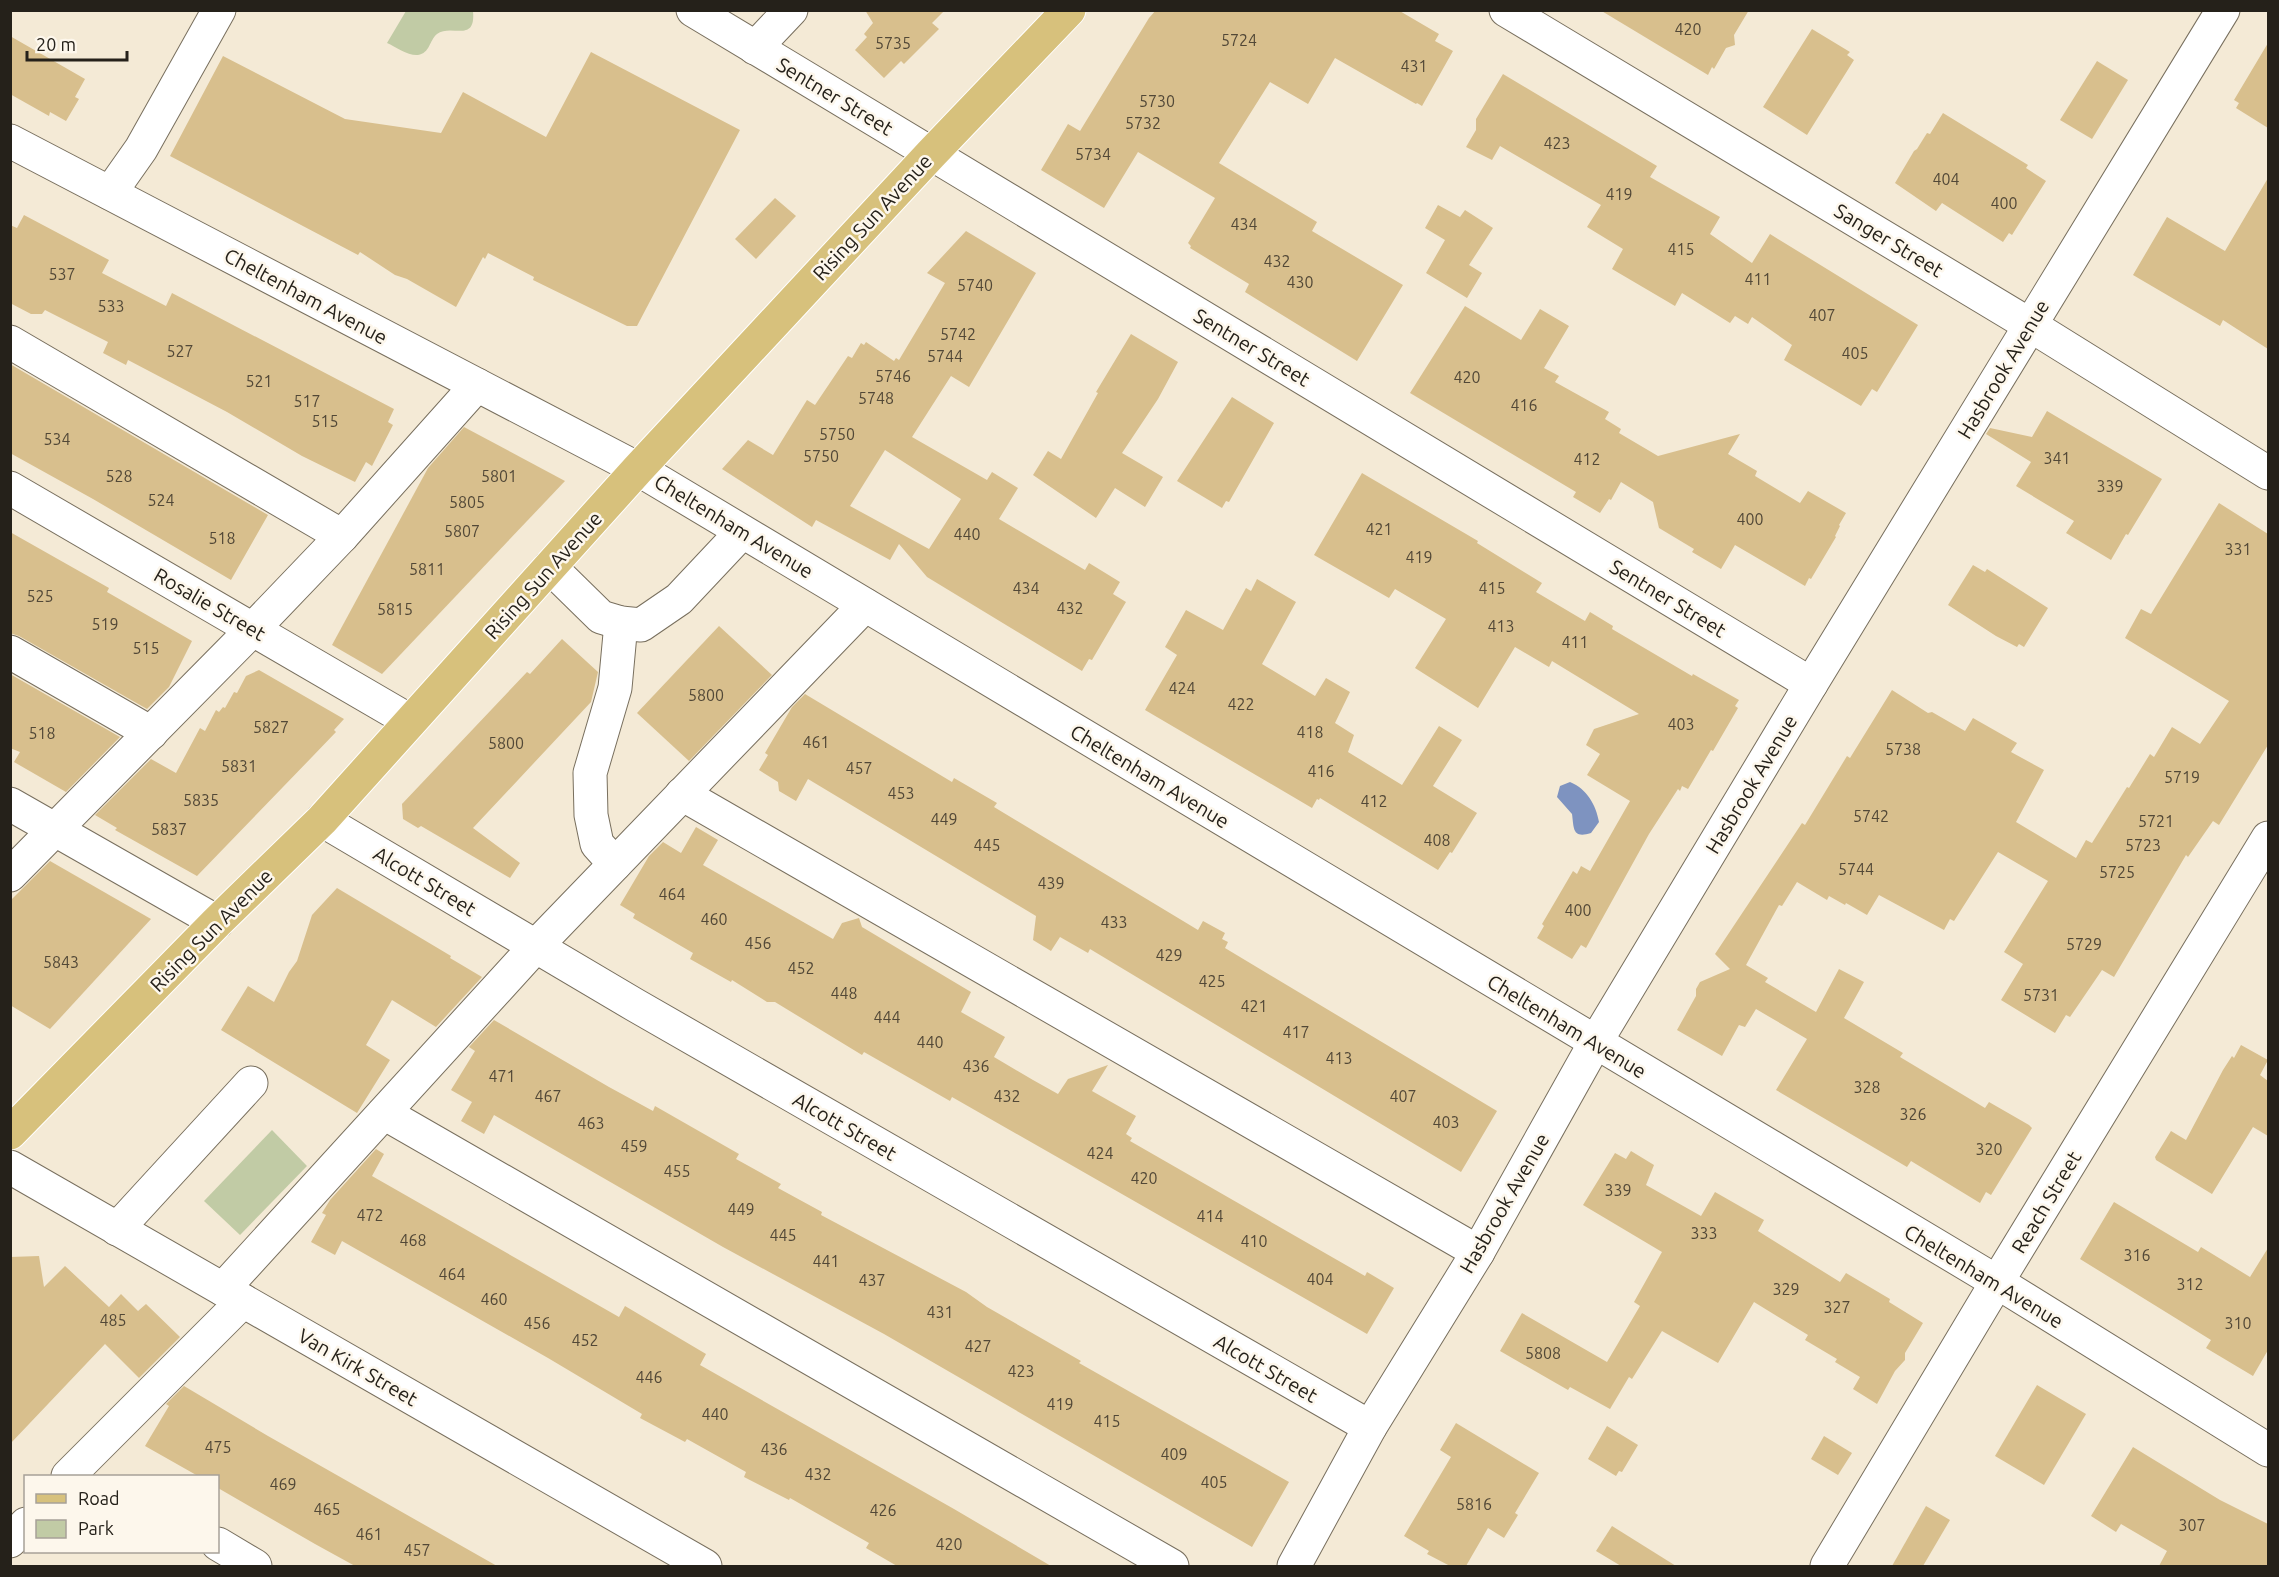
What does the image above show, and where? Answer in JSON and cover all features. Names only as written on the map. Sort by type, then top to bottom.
[{"type":"main road","name":"Rising Sun Avenue","points":[[10,1133],[217,922],[322,820],[638,469],[931,154],[1069,10]]},
{"type":"street","points":[[110,193],[141,149],[219,10]]},
{"type":"street","name":"Sentner Street","points":[[693,10],[1811,684]]},
{"type":"street","points":[[755,48],[790,10]]},
{"type":"street","name":"Sanger Street","points":[[1506,10],[2030,325],[2268,473]]},
{"type":"street","name":"Hasbrook Avenue","points":[[1294,1566],[1370,1427],[1478,1252],[1595,1043],[1811,684],[2223,10]]},
{"type":"street","name":"Cheltenham Avenue","points":[[10,141],[638,469],[1997,1282],[2268,1450]]},
{"type":"street","points":[[10,342],[342,536]]},
{"type":"street","points":[[10,875],[342,536],[477,385]]},
{"type":"street","name":"Rosalie Street","points":[[10,488],[410,720]]},
{"type":"street","points":[[550,567],[600,617],[621,623],[641,625],[679,599],[742,532]]},
{"type":"street","points":[[84,1472],[384,1113],[536,946],[864,605]]},
{"type":"street","points":[[615,864],[597,844],[591,815],[591,773],[615,688],[621,623]]},
{"type":"street","points":[[10,652],[151,733]]},
{"type":"street","points":[[682,794],[1478,1252]]},
{"type":"street","points":[[10,804],[217,922]]},
{"type":"street","name":"Alcott Street","points":[[322,820],[1370,1427]]},
{"type":"street","name":"Reach Street","points":[[1827,1566],[2268,838]]},
{"type":"street","points":[[117,1229],[251,1083]]},
{"type":"street","points":[[384,1113],[1173,1566]]},
{"type":"street","name":"Van Kirk Street","points":[[10,1167],[705,1566]]},
{"type":"street","points":[[10,1541],[24,1526]]},
{"type":"street","points":[[219,1545],[255,1566]]},
{"type":"green space","points":[[406,11],[473,11],[473,21],[467,30],[449,30],[437,34],[425,52],[414,55],[387,43]]},
{"type":"green space","points":[[272,1130],[307,1166],[240,1235],[204,1201]]},
{"type":"water","points":[[1570,782],[1586,793],[1596,810],[1599,822],[1591,833],[1580,835],[1575,831],[1572,814],[1557,797],[1560,786]]},
{"type":"building","points":[[865,10],[945,10],[932,23],[939,29],[904,64],[901,61],[884,78],[855,50],[867,37],[864,34],[873,23]]},
{"type":"building","points":[[1156,10],[1398,10],[1439,34],[1435,41],[1453,51],[1422,106],[1335,58],[1308,104],[1270,82],[1219,163],[1317,222],[1312,231],[1403,285],[1357,361],[1245,292],[1249,284],[1190,248],[1188,243],[1215,198],[1138,152],[1104,208],[1041,170],[1068,124],[1080,131]]},
{"type":"building","points":[[1600,10],[1749,10],[1734,35],[1735,45],[1726,48],[1708,75]]},
{"type":"building","points":[[1812,29],[1850,52],[1847,55],[1854,60],[1807,135],[1763,107]]},
{"type":"building","points":[[10,36],[85,79],[75,97],[79,99],[66,121],[50,112],[49,116],[10,94]]},
{"type":"building","points":[[2268,43],[2268,128],[2236,108],[2239,103],[2234,100]]},
{"type":"building","points":[[591,52],[740,130],[637,326],[627,326],[533,280],[534,277],[488,253],[485,259],[483,257],[456,307],[407,279],[395,275],[360,252],[358,255],[170,156],[223,56],[345,119],[441,133],[463,92],[546,137]]},
{"type":"building","points":[[2097,61],[2128,80],[2092,139],[2060,120]]},
{"type":"building","points":[[1503,74],[1657,166],[1650,177],[1720,217],[1710,234],[1752,263],[1770,234],[1918,325],[1877,392],[1872,389],[1861,406],[1784,360],[1792,345],[1752,317],[1748,324],[1735,316],[1730,323],[1682,293],[1675,306],[1612,269],[1623,249],[1587,227],[1601,205],[1500,146],[1492,160],[1466,147],[1476,130],[1476,119]]},
{"type":"building","points":[[1943,113],[2028,165],[2026,168],[2046,181],[2012,235],[2009,233],[2003,242],[1942,203],[1936,211],[1895,183],[1914,151],[1927,133],[1930,134]]},
{"type":"building","points":[[2268,178],[2268,349],[2223,320],[2220,326],[2133,275],[2167,217],[2225,251]]},
{"type":"building","points":[[775,198],[796,216],[756,259],[735,239]]},
{"type":"building","points":[[1438,205],[1460,217],[1465,210],[1493,228],[1469,265],[1482,273],[1467,298],[1426,273],[1445,240],[1425,228]]},
{"type":"building","points":[[24,215],[109,260],[102,273],[166,306],[172,293],[394,409],[388,422],[393,425],[372,466],[366,462],[355,482],[302,456],[227,412],[128,360],[126,365],[103,353],[108,342],[45,310],[42,314],[31,314],[10,303],[10,225],[17,228]]},
{"type":"building","points":[[966,231],[1036,273],[969,387],[951,376],[912,437],[987,480],[992,472],[1018,488],[999,519],[1085,570],[1089,563],[1120,582],[1113,594],[1126,602],[1092,660],[1089,659],[1082,671],[927,577],[899,544],[890,560],[816,520],[812,527],[722,469],[748,440],[773,455],[807,400],[815,405],[848,356],[852,358],[861,343],[864,345],[866,342],[894,361],[896,358],[899,360],[945,283],[927,273]],"holes":[[[885,450],[961,499],[929,549],[850,506]]]},
{"type":"building","points":[[1465,306],[1521,340],[1540,309],[1569,326],[1544,368],[1559,376],[1555,382],[1609,412],[1605,419],[1621,429],[1619,433],[1658,456],[1740,434],[1728,454],[1757,471],[1755,476],[1800,503],[1808,491],[1846,513],[1839,525],[1836,537],[1811,579],[1809,578],[1805,586],[1735,545],[1721,569],[1692,552],[1694,549],[1659,528],[1653,502],[1621,482],[1611,500],[1609,499],[1600,513],[1573,497],[1576,492],[1410,393]]},
{"type":"building","points":[[1131,334],[1178,362],[1158,399],[1122,453],[1163,477],[1145,507],[1115,488],[1096,518],[1033,475],[1048,451],[1061,459],[1098,393],[1096,392]]},
{"type":"building","points":[[10,364],[268,515],[231,580],[10,453]]},
{"type":"building","points":[[1232,397],[1274,423],[1229,502],[1226,501],[1222,508],[1177,481]]},
{"type":"building","points":[[2047,411],[2162,479],[2111,560],[2066,533],[2074,521],[2016,486],[2031,462],[1986,434],[1990,428],[2032,437]]},
{"type":"building","points":[[464,427],[565,481],[382,674],[332,645],[428,468]]},
{"type":"building","points":[[1362,473],[1478,541],[1477,543],[1542,583],[1536,592],[1585,621],[1590,612],[1613,626],[1612,629],[1692,676],[1693,674],[1739,700],[1735,706],[1738,708],[1688,789],[1682,786],[1680,791],[1678,789],[1649,834],[1586,948],[1581,945],[1572,959],[1537,938],[1544,926],[1542,924],[1573,871],[1577,874],[1581,866],[1590,871],[1630,801],[1587,775],[1600,754],[1586,745],[1594,729],[1639,714],[1552,661],[1549,667],[1515,647],[1478,708],[1415,668],[1446,619],[1395,589],[1389,598],[1314,555]]},
{"type":"building","points":[[2219,503],[2268,534],[2268,745],[2219,825],[2213,821],[2188,857],[2186,855],[2114,977],[2102,970],[2070,1017],[2066,1015],[2055,1033],[2001,1000],[2023,964],[2004,952],[2048,881],[1998,852],[1954,921],[1950,919],[1944,930],[1879,895],[1867,915],[1829,896],[1827,900],[1797,882],[1782,906],[1779,905],[1746,965],[1768,978],[1765,982],[1816,1012],[1839,969],[1864,982],[1844,1018],[1903,1053],[1900,1057],[1985,1108],[1989,1102],[2029,1125],[2032,1128],[1991,1195],[1986,1192],[1980,1203],[1911,1161],[1907,1167],[1776,1090],[1807,1039],[1756,1009],[1745,1027],[1739,1025],[1722,1056],[1677,1030],[1696,996],[1696,989],[1700,982],[1730,969],[1715,954],[1802,823],[1805,825],[1847,756],[1850,758],[1892,690],[1928,713],[1932,712],[1965,731],[1973,718],[2017,743],[2011,752],[2044,770],[2016,822],[2076,858],[2086,840],[2092,843],[2127,787],[2129,788],[2150,754],[2154,757],[2172,727],[2200,744],[2229,701],[2125,638],[2141,609],[2151,614]]},
{"type":"building","points":[[10,532],[109,588],[107,592],[192,641],[169,687],[147,709],[10,633]]},
{"type":"building","points":[[1973,565],[1985,572],[1987,569],[2048,608],[2024,647],[2019,644],[2017,647],[1996,636],[1948,605]]},
{"type":"building","points":[[1257,579],[1296,602],[1262,664],[1315,696],[1326,678],[1350,692],[1335,723],[1354,735],[1348,752],[1402,785],[1439,726],[1462,740],[1433,786],[1477,813],[1452,853],[1450,852],[1438,870],[1320,798],[1312,808],[1145,710],[1177,655],[1165,647],[1186,610],[1223,630],[1246,588],[1251,591]]},
{"type":"building","points":[[719,626],[772,675],[689,761],[637,713]]},
{"type":"building","points":[[562,639],[598,672],[591,702],[473,828],[520,863],[510,878],[421,826],[418,828],[403,819],[402,804],[527,672],[530,674]]},
{"type":"building","points":[[259,670],[344,719],[334,730],[336,732],[197,876],[115,830],[117,828],[95,815],[151,759],[176,773],[200,728],[205,731],[216,710],[219,712],[223,707],[225,708],[234,692],[237,693],[246,676]]},
{"type":"building","points":[[10,674],[120,737],[66,792],[14,762],[20,752],[10,748]]},
{"type":"building","points":[[805,694],[952,782],[954,778],[997,803],[994,807],[1198,930],[1203,921],[1225,933],[1222,939],[1228,942],[1225,948],[1497,1111],[1461,1172],[1090,949],[1088,953],[1060,937],[1051,951],[1033,940],[1036,916],[808,779],[796,801],[779,791],[778,782],[759,770],[768,755],[765,753],[792,707]]},
{"type":"building","points":[[696,827],[718,840],[703,865],[833,939],[842,923],[859,918],[862,927],[971,992],[961,1012],[1005,1037],[994,1057],[1033,1080],[1058,1094],[1068,1079],[1108,1065],[1092,1091],[1136,1116],[1126,1134],[1132,1138],[1130,1141],[1365,1276],[1367,1272],[1394,1288],[1367,1334],[952,1097],[950,1101],[864,1052],[862,1055],[775,1002],[767,1002],[732,980],[731,982],[690,959],[693,953],[633,918],[635,914],[620,905],[649,856],[663,842],[681,853]]},
{"type":"building","points":[[50,861],[151,919],[50,1029],[10,1005],[10,901]]},
{"type":"building","points":[[337,888],[482,977],[436,1027],[392,1000],[366,1045],[390,1060],[357,1113],[221,1030],[248,986],[274,1002],[297,961],[312,915]]},
{"type":"building","points":[[494,1020],[609,1087],[653,1111],[655,1106],[739,1154],[736,1159],[781,1184],[778,1188],[822,1212],[821,1215],[966,1292],[987,1307],[1081,1361],[1079,1363],[1289,1482],[1252,1547],[884,1334],[723,1247],[494,1115],[484,1134],[461,1121],[472,1102],[451,1090],[475,1051],[469,1047]]},
{"type":"building","points":[[2241,1045],[2268,1060],[2260,1075],[2268,1081],[2268,1136],[2253,1127],[2212,1194],[2156,1160],[2155,1157],[2171,1131],[2186,1140],[2223,1070],[2232,1056],[2234,1058]]},
{"type":"building","points":[[376,1149],[384,1154],[372,1176],[619,1317],[625,1306],[706,1354],[700,1365],[1051,1566],[897,1566],[866,1548],[869,1543],[790,1498],[789,1500],[744,1477],[746,1472],[687,1439],[685,1442],[640,1418],[642,1414],[548,1358],[342,1241],[335,1255],[311,1242],[326,1215],[322,1213],[330,1200]]},
{"type":"building","points":[[1631,1151],[1654,1165],[1646,1185],[1701,1216],[1715,1192],[1764,1220],[1758,1231],[1840,1282],[1846,1273],[1890,1299],[1889,1302],[1923,1323],[1905,1353],[1905,1360],[1895,1371],[1877,1404],[1853,1389],[1860,1377],[1835,1362],[1837,1359],[1805,1340],[1808,1335],[1754,1302],[1718,1363],[1662,1331],[1632,1379],[1629,1377],[1610,1409],[1570,1387],[1568,1390],[1500,1351],[1522,1313],[1607,1362],[1640,1306],[1634,1302],[1662,1252],[1583,1205],[1615,1153],[1626,1159]]},
{"type":"building","points":[[2114,1202],[2198,1252],[2201,1247],[2250,1277],[2268,1248],[2268,1350],[2253,1376],[2206,1348],[2211,1340],[2080,1259]]},
{"type":"building","points":[[39,1256],[44,1287],[65,1266],[109,1307],[121,1294],[138,1311],[146,1304],[180,1337],[139,1378],[105,1344],[10,1444],[10,1257]]},
{"type":"building","points":[[2037,1385],[2086,1414],[2044,1485],[1995,1456]]},
{"type":"building","points":[[184,1386],[497,1566],[355,1566],[219,1489],[219,1475],[196,1475],[145,1446],[169,1406],[166,1404]]},
{"type":"building","points":[[1456,1423],[1539,1473],[1515,1513],[1518,1515],[1504,1538],[1488,1528],[1466,1566],[1450,1566],[1427,1554],[1429,1551],[1404,1536],[1451,1457],[1440,1450]]},
{"type":"building","points":[[1607,1426],[1638,1445],[1622,1472],[1619,1471],[1616,1476],[1588,1459]]},
{"type":"building","points":[[1824,1436],[1852,1453],[1838,1475],[1811,1459]]},
{"type":"building","points":[[2133,1447],[2220,1500],[2268,1524],[2268,1566],[2159,1566],[2167,1551],[2121,1524],[2116,1532],[2091,1516]]},
{"type":"building","points":[[1926,1506],[1950,1520],[1923,1566],[1892,1566]]},
{"type":"building","points":[[1612,1526],[1676,1566],[1621,1566],[1596,1551]]}]
